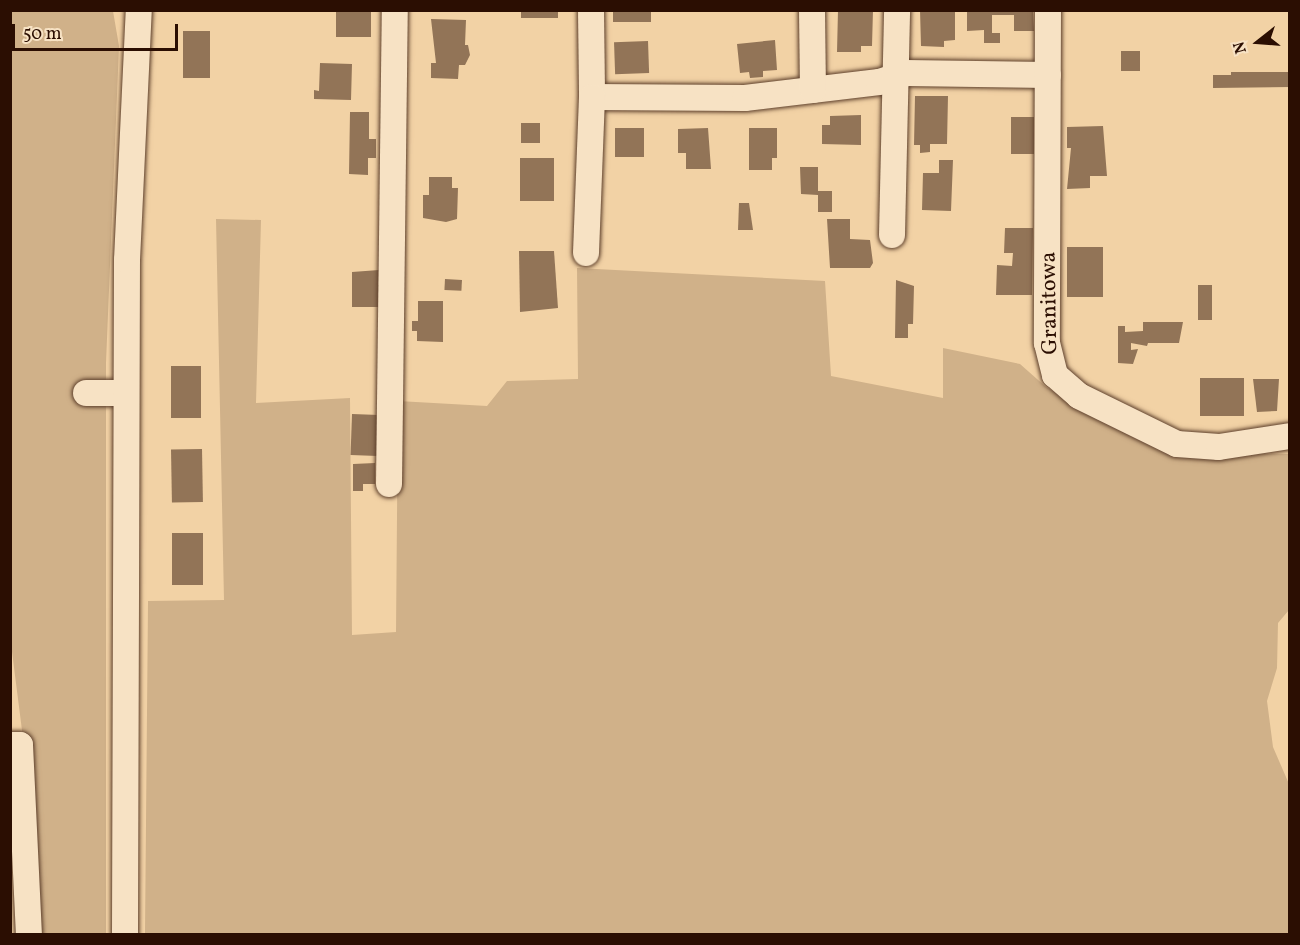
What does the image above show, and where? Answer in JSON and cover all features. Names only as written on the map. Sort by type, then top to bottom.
[{"type":"street","points":[[125,934],[127,260],[139,10]]},
{"type":"street","points":[[389,484],[395,10]]},
{"type":"street","points":[[586,253],[592,97],[591,10]]},
{"type":"street","points":[[812,10],[813,90]]},
{"type":"street","points":[[892,235],[892,78],[897,10]]},
{"type":"street","name":"Granitowa","points":[[1048,10],[1047,343],[1054,375],[1079,396],[1177,444],[1219,447],[1290,436]]},
{"type":"street","points":[[592,97],[745,98],[892,78],[906,73],[1048,75]]},
{"type":"street","points":[[86,393],[126,393]]},
{"type":"street","points":[[10,745],[20,745],[19,845],[29,934]]},
{"type":"shaded area","points":[[10,11],[113,11],[119,46],[106,363],[106,934],[36,934],[25,754],[10,636]]},
{"type":"shaded area","points":[[216,219],[261,220],[256,403],[350,398],[352,635],[396,632],[398,401],[487,406],[507,381],[578,379],[577,268],[825,281],[831,376],[943,398],[943,348],[1020,364],[1046,387],[1106,423],[1157,446],[1210,459],[1242,453],[1289,454],[1289,610],[1278,623],[1277,668],[1267,701],[1273,747],[1289,784],[1289,934],[145,934],[148,601],[224,600]]},
{"type":"building","points":[[336,10],[371,10],[371,37],[336,37]]},
{"type":"building","points":[[521,10],[558,10],[558,18],[521,18]]},
{"type":"building","points":[[613,10],[651,10],[651,22],[613,22]]},
{"type":"building","points":[[838,10],[873,10],[872,46],[861,46],[861,52],[837,52]]},
{"type":"building","points":[[920,10],[955,10],[955,40],[944,41],[944,47],[921,46]]},
{"type":"building","points":[[967,10],[1033,10],[1034,31],[1014,31],[1014,15],[992,15],[992,33],[1000,33],[1000,43],[984,43],[984,30],[967,31]]},
{"type":"building","points":[[431,19],[466,20],[465,45],[468,45],[470,55],[465,65],[459,65],[458,79],[431,78],[431,63],[436,63]]},
{"type":"building","points":[[183,31],[210,31],[210,78],[183,78]]},
{"type":"building","points":[[775,40],[777,70],[763,71],[763,77],[750,78],[749,72],[740,73],[737,44]]},
{"type":"building","points":[[648,41],[649,73],[615,74],[614,42]]},
{"type":"building","points":[[1121,51],[1140,51],[1140,71],[1121,71]]},
{"type":"building","points":[[320,63],[352,64],[351,100],[314,99],[314,90],[319,91]]},
{"type":"building","points":[[1231,72],[1290,72],[1290,87],[1213,88],[1213,75],[1231,75]]},
{"type":"building","points":[[915,96],[948,96],[947,144],[930,144],[930,152],[920,153],[920,145],[914,145]]},
{"type":"building","points":[[350,112],[369,112],[369,139],[376,139],[376,158],[368,158],[368,175],[349,174]]},
{"type":"building","points":[[861,115],[861,145],[822,144],[822,125],[830,125],[830,116]]},
{"type":"building","points":[[1011,117],[1034,117],[1034,154],[1011,154]]},
{"type":"building","points":[[521,123],[540,123],[540,143],[521,143]]},
{"type":"building","points":[[1103,126],[1107,176],[1090,176],[1090,188],[1067,189],[1071,148],[1067,148],[1067,127]]},
{"type":"building","points":[[615,128],[644,128],[644,157],[615,157]]},
{"type":"building","points":[[708,128],[711,169],[686,169],[686,153],[678,153],[678,129]]},
{"type":"building","points":[[749,128],[777,128],[777,158],[772,158],[772,170],[749,170]]},
{"type":"building","points":[[520,158],[554,158],[554,201],[520,201]]},
{"type":"building","points":[[939,160],[953,160],[951,211],[922,210],[923,173],[939,173]]},
{"type":"building","points":[[800,167],[818,167],[818,191],[832,191],[832,212],[818,212],[818,195],[801,194]]},
{"type":"building","points":[[429,177],[452,177],[452,188],[458,188],[457,219],[446,222],[423,218],[423,195],[429,195]]},
{"type":"building","points":[[739,203],[749,203],[753,230],[738,230]]},
{"type":"building","points":[[827,219],[850,219],[850,239],[870,240],[873,263],[870,268],[830,268]]},
{"type":"building","points":[[1005,228],[1033,228],[1032,295],[996,295],[997,265],[1012,266],[1013,253],[1004,253]]},
{"type":"building","points":[[1067,247],[1103,247],[1103,297],[1067,297]]},
{"type":"building","points":[[519,251],[554,251],[558,308],[520,312]]},
{"type":"building","points":[[379,270],[378,285],[383,285],[383,293],[378,293],[378,307],[352,307],[352,272]]},
{"type":"building","points":[[445,279],[462,280],[461,291],[444,290]]},
{"type":"building","points":[[896,280],[914,286],[913,324],[908,324],[908,338],[895,338]]},
{"type":"building","points":[[1198,285],[1212,285],[1212,320],[1198,320]]},
{"type":"building","points":[[418,301],[443,301],[443,342],[417,341],[417,331],[412,331],[412,321],[418,321]]},
{"type":"building","points":[[1143,322],[1183,322],[1179,343],[1148,343],[1147,346],[1131,343],[1131,350],[1138,349],[1133,364],[1118,363],[1118,326],[1125,326],[1125,332],[1143,331]]},
{"type":"building","points":[[171,366],[201,366],[201,418],[171,418]]},
{"type":"building","points":[[1200,378],[1244,378],[1244,416],[1200,416]]},
{"type":"building","points":[[1253,379],[1279,379],[1277,411],[1257,412]]},
{"type":"building","points":[[352,414],[379,415],[378,456],[351,455]]},
{"type":"building","points":[[202,449],[203,502],[172,503],[171,450]]},
{"type":"building","points":[[375,463],[375,484],[363,484],[363,491],[353,491],[353,464]]},
{"type":"building","points":[[172,533],[203,533],[203,585],[172,585]]}]
